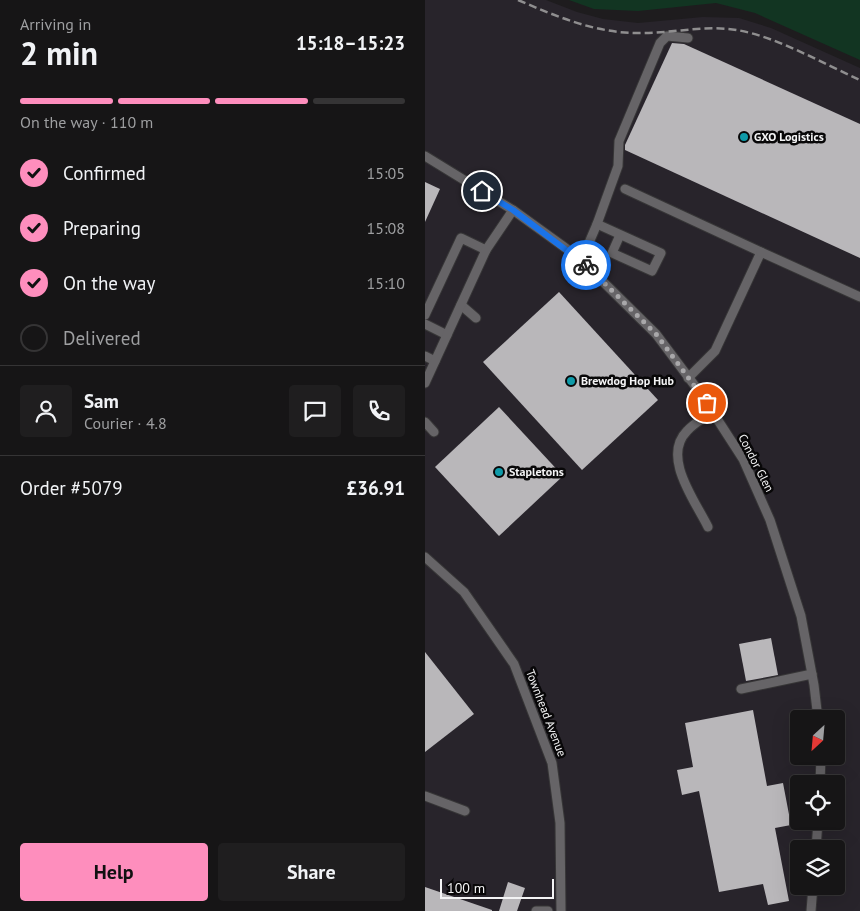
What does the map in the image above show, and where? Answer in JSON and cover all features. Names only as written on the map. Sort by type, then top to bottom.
[{"type":"street","points":[[578,257],[588,246],[597,224],[618,166],[619,141],[660,43],[667,36],[688,38]]},
{"type":"street","name":"Condor Glen","points":[[425,156],[513,210],[578,257],[656,334],[712,412],[743,458],[771,520],[801,616],[812,674],[816,710]]},
{"type":"street","points":[[625,189],[860,297]]},
{"type":"street","points":[[425,383],[486,250],[513,210]]},
{"type":"street","points":[[597,224],[661,253],[652,271],[612,253],[620,235]]},
{"type":"street","points":[[425,315],[461,238],[486,250]]},
{"type":"street","points":[[688,378],[715,351],[761,252]]},
{"type":"street","points":[[461,305],[476,318]]},
{"type":"street","points":[[425,324],[447,335]]},
{"type":"street","points":[[425,356],[435,361]]},
{"type":"street","points":[[708,527],[681,470],[677,454],[686,431],[712,412]]},
{"type":"street","points":[[425,422],[434,432]]},
{"type":"street","name":"Townhead Avenue","points":[[425,557],[464,592],[514,664],[553,763],[560,823],[561,911]]},
{"type":"street","points":[[741,689],[812,674]]},
{"type":"street","points":[[425,796],[465,811]]},
{"type":"street","points":[[811,911],[812,895]]},
{"type":"street","points":[[536,911],[548,911]]},
{"type":"shaded area","points":[[425,0],[546,0],[577,12],[603,19],[638,23],[703,17],[739,18],[771,28],[860,68],[860,911],[425,911]]},
{"type":"green space","points":[[569,0],[860,0],[860,60],[755,13],[716,3],[638,11],[594,9]]},
{"type":"building","name":"GXO Logistics","points":[[672,43],[684,44],[860,124],[860,258],[625,150],[625,145]]},
{"type":"building","points":[[425,182],[440,189],[425,222]]},
{"type":"building","name":"Brewdog Hop Hub","points":[[559,292],[658,400],[582,470],[483,362]]},
{"type":"building","name":"Stapletons","points":[[499,407],[563,476],[499,536],[435,467]]},
{"type":"building","points":[[771,638],[778,675],[746,681],[739,644]]},
{"type":"building","points":[[425,652],[474,714],[425,752]]},
{"type":"building","points":[[753,710],[767,786],[783,783],[790,820],[790,825],[775,828],[789,901],[768,905],[763,884],[719,892],[699,791],[682,795],[677,770],[693,767],[685,723]]},
{"type":"building","points":[[508,882],[525,888],[517,911],[499,911]]},
{"type":"building","points":[[425,887],[492,910],[492,911],[425,911]]},
{"type":"railway","points":[[518,0],[563,18],[609,31],[654,33],[713,28],[752,33],[783,44],[860,80]]},
{"type":"way so far","points":[[586,265],[656,334],[707,403]]},
{"type":"place","name":"GXO Logistics","points":[[744,137]]},
{"type":"place","name":"Brewdog Hop Hub","points":[[571,381]]},
{"type":"place","name":"Stapletons","points":[[499,472]]},
{"type":"route","points":[[482,191],[513,210],[578,257],[586,265]]}]
